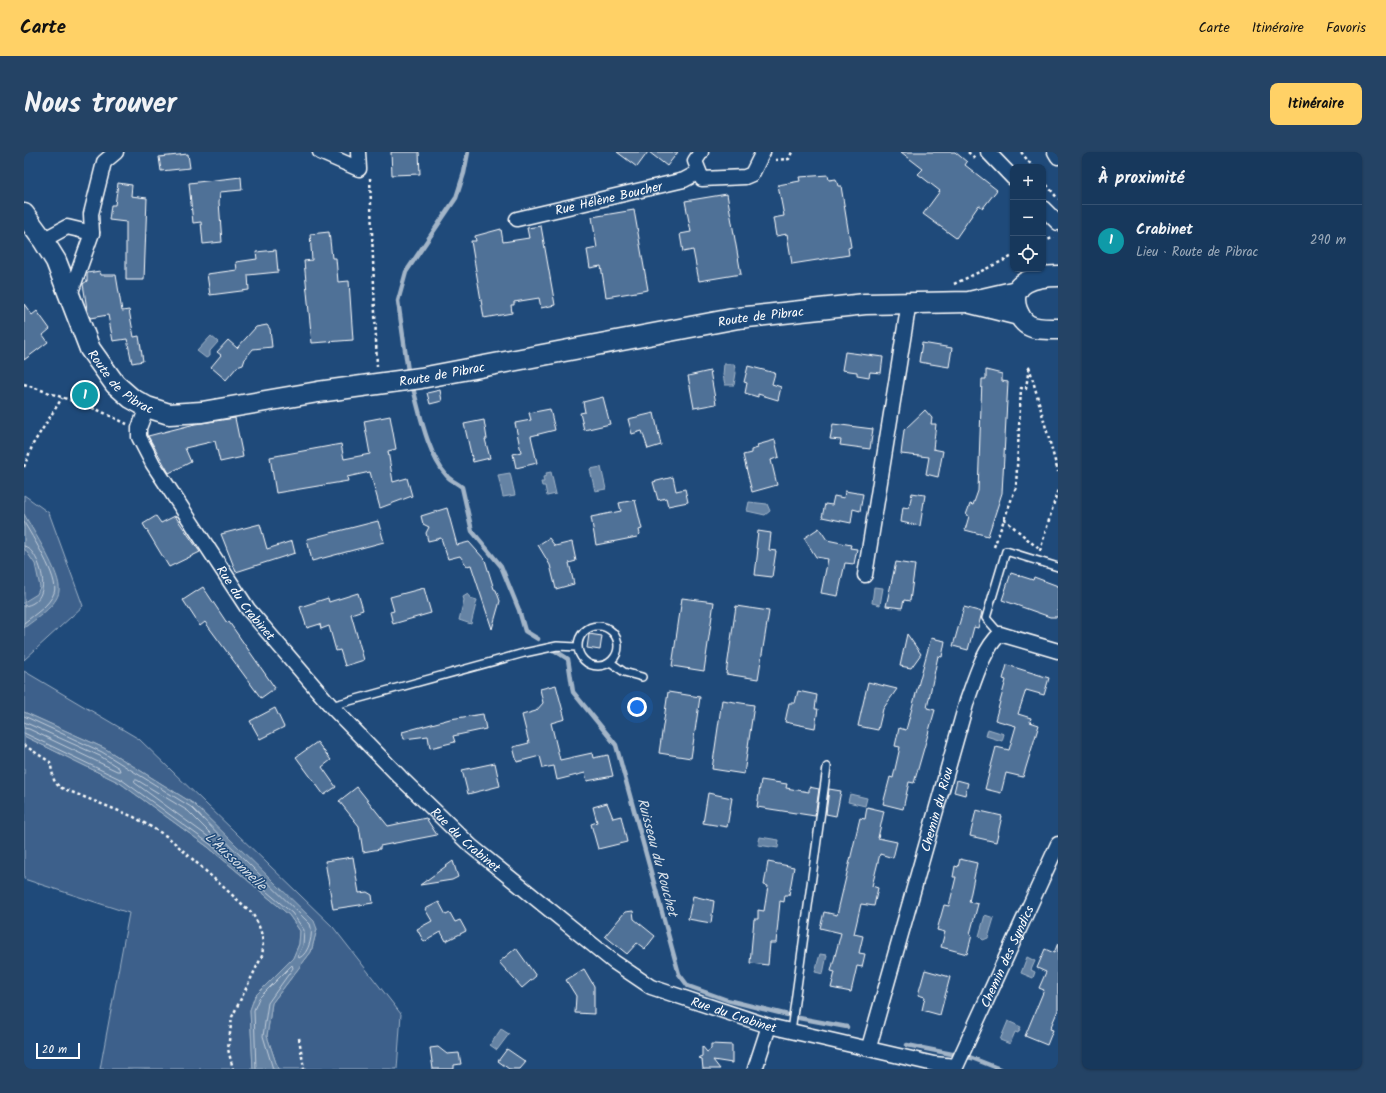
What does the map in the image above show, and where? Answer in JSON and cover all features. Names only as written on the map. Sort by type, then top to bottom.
[{"type":"main road","name":"Route de Pibrac","points":[[24,214],[44,240],[56,261],[90,349],[115,384],[131,398],[147,407],[169,414],[202,412],[421,378],[738,318],[865,304],[969,302],[1017,291]]},
{"type":"main road","points":[[1057,274],[1038,277],[1027,281],[1017,291],[1015,304],[1019,315],[1026,324],[1038,329],[1058,329]]},
{"type":"main road","name":"Route de Pibrac","points":[[969,302],[1019,315]]},
{"type":"street","points":[[70,295],[92,233],[91,214],[104,162],[116,152]]},
{"type":"street","points":[[320,152],[359,169],[358,152]]},
{"type":"street","points":[[701,152],[695,161],[702,179],[745,177],[752,174],[763,152]]},
{"type":"street","points":[[988,152],[1010,175]]},
{"type":"street","points":[[1055,152],[1058,157]]},
{"type":"street","name":"Rue Hélène Boucher","points":[[517,220],[684,180],[699,172]]},
{"type":"street","points":[[1046,211],[1058,223]]},
{"type":"street","points":[[44,240],[67,227],[92,233]]},
{"type":"street","points":[[864,575],[909,302]]},
{"type":"street","points":[[1038,329],[1058,333]]},
{"type":"street","points":[[139,428],[147,407]]},
{"type":"street","name":"Rue du Crabinet","points":[[139,428],[139,437],[153,464],[248,608],[331,706],[400,778],[471,846],[614,962],[651,987],[769,1026],[934,1064],[958,1062]]},
{"type":"street","points":[[1000,634],[1058,650]]},
{"type":"street","name":"Chemin du Riou","points":[[869,1048],[967,701],[977,672],[995,638],[1000,634]]},
{"type":"street","name":"Chemin des Syndics","points":[[958,1062],[1058,844]]},
{"type":"street","points":[[755,1069],[769,1026]]},
{"type":"lane","points":[[1000,634],[986,618],[1006,551],[1058,567]]},
{"type":"lane","points":[[601,626],[607,628],[616,638],[618,644],[614,657],[610,662],[597,666],[591,665],[580,656],[577,647],[580,637],[589,628],[601,626]]},
{"type":"lane","points":[[331,706],[524,653],[557,646],[577,647]]},
{"type":"lane","points":[[610,662],[624,672],[642,677]]},
{"type":"lane","points":[[791,1031],[828,766]]},
{"type":"path","points":[[1021,152],[1031,164]]},
{"type":"path","points":[[370,174],[378,384]]},
{"type":"path","points":[[1046,184],[1058,199]]},
{"type":"path","points":[[1046,241],[1058,235]]},
{"type":"path","points":[[951,286],[1010,257]]},
{"type":"path","points":[[994,547],[1016,487],[1021,388],[1026,389],[1029,366],[1058,472]]},
{"type":"path","points":[[24,384],[98,410],[128,425],[139,428]]},
{"type":"path","points":[[24,467],[33,444],[62,398]]},
{"type":"path","points":[[1037,561],[1058,489]]},
{"type":"path","points":[[1004,519],[1040,550]]},
{"type":"path","points":[[24,745],[50,762],[54,780],[59,787],[134,817],[168,837],[251,912],[256,919],[263,947],[262,956],[232,1017],[228,1049],[233,1069]]},
{"type":"path","points":[[299,1038],[304,1069]]},
{"type":"shaded area","points":[[24,495],[49,513],[83,606],[24,660]]},
{"type":"shaded area","points":[[24,671],[139,739],[333,927],[401,1014],[397,1069],[278,1069],[267,1036],[272,1003],[311,952],[317,929],[194,804],[104,748],[24,712]]},
{"type":"shaded area","points":[[24,736],[120,783],[208,847],[289,915],[300,931],[299,944],[293,958],[255,996],[250,1010],[253,1069],[100,1069],[129,913],[24,879]]},
{"type":"water","points":[[211,336],[218,342],[210,351],[210,356],[206,358],[197,351]]},
{"type":"water","points":[[724,364],[734,364],[736,373],[734,385],[725,385],[723,375]]},
{"type":"water","points":[[601,467],[606,489],[595,491],[590,469]]},
{"type":"water","points":[[551,472],[556,494],[547,496],[545,486],[542,486],[541,482],[544,482],[543,477],[547,476],[546,473]]},
{"type":"water","points":[[510,473],[515,495],[503,497],[498,475]]},
{"type":"water","points":[[749,502],[767,504],[770,511],[765,515],[747,511]]},
{"type":"water","points":[[24,514],[56,574],[59,584],[59,591],[55,602],[24,628],[24,602],[37,594],[40,587],[35,564],[24,548]]},
{"type":"water","points":[[874,587],[883,588],[880,605],[872,603]]},
{"type":"water","points":[[468,594],[470,598],[477,600],[471,624],[459,620],[464,600],[463,597]]},
{"type":"water","name":"L'Aussonnelle","points":[[24,712],[104,748],[194,804],[314,921],[317,929],[311,952],[272,1003],[267,1036],[278,1069],[253,1069],[250,1010],[255,996],[293,958],[299,944],[300,931],[289,915],[208,847],[120,783],[24,736]]},
{"type":"water","points":[[988,729],[1004,734],[1002,741],[986,736]]},
{"type":"water","points":[[850,794],[867,798],[865,806],[848,802]]},
{"type":"water","points":[[760,837],[779,840],[778,848],[758,845]]},
{"type":"water","points":[[985,915],[994,918],[988,938],[983,940],[979,936]]},
{"type":"water","points":[[820,954],[827,955],[823,974],[815,972]]},
{"type":"water","points":[[1027,957],[1035,961],[1031,970],[1035,972],[1033,978],[1021,973]]},
{"type":"water","points":[[1008,1021],[1021,1027],[1018,1033],[1015,1032],[1010,1044],[1000,1040]]},
{"type":"water","points":[[501,1029],[509,1034],[497,1050],[490,1045]]},
{"type":"building","points":[[391,152],[419,152],[420,174],[392,175]]},
{"type":"building","points":[[617,152],[648,152],[637,167]]},
{"type":"building","points":[[649,152],[678,152],[667,166]]},
{"type":"building","points":[[901,152],[955,152],[967,162],[965,165],[997,190],[983,208],[979,205],[956,238],[923,214],[940,191],[918,174],[923,169]]},
{"type":"building","points":[[188,154],[190,168],[161,171],[159,157]]},
{"type":"building","points":[[828,175],[829,180],[836,179],[838,186],[841,186],[851,247],[848,248],[849,255],[792,264],[787,234],[776,236],[773,218],[784,216],[778,185],[800,181],[799,177]]},
{"type":"building","points":[[241,177],[242,190],[220,192],[219,202],[222,242],[203,244],[201,222],[193,223],[189,183]]},
{"type":"building","points":[[118,183],[132,185],[131,196],[147,198],[144,280],[126,280],[126,222],[109,220],[111,205],[115,205]]},
{"type":"building","points":[[727,194],[741,274],[699,281],[693,250],[683,252],[680,234],[691,232],[685,201]]},
{"type":"building","points":[[634,210],[648,290],[606,297],[601,266],[590,268],[587,250],[597,248],[592,217]]},
{"type":"building","points":[[541,226],[555,305],[541,308],[539,298],[514,302],[514,305],[511,305],[512,313],[484,318],[471,241],[476,241],[475,236],[501,229],[503,242],[529,238],[527,228]]},
{"type":"building","points":[[329,232],[332,258],[336,258],[338,282],[349,281],[353,340],[312,343],[304,261],[312,260],[310,234]]},
{"type":"building","points":[[276,250],[278,272],[248,275],[249,290],[210,295],[207,274],[237,270],[236,262],[257,259],[256,252]]},
{"type":"building","points":[[100,271],[101,275],[116,275],[122,311],[129,310],[134,337],[139,336],[143,361],[132,363],[127,339],[113,341],[108,315],[90,318],[83,284],[87,281],[87,273]]},
{"type":"building","points":[[24,304],[32,315],[37,311],[50,329],[43,335],[48,342],[24,360]]},
{"type":"building","points":[[267,325],[270,329],[272,347],[253,349],[245,359],[243,365],[237,367],[226,380],[211,367],[221,355],[217,352],[228,340],[237,348],[256,327]]},
{"type":"building","points":[[922,343],[952,348],[949,367],[919,362]]},
{"type":"building","points":[[845,352],[883,357],[881,373],[870,372],[869,377],[857,375],[857,372],[842,370]]},
{"type":"building","points":[[748,366],[775,373],[772,384],[781,387],[778,400],[758,394],[758,397],[745,393],[747,383],[744,382]]},
{"type":"building","points":[[986,370],[1002,374],[1002,381],[1008,382],[1002,493],[988,536],[965,530],[969,516],[966,515],[970,504],[973,505],[978,491],[982,379],[986,379]]},
{"type":"building","points":[[710,371],[716,404],[694,408],[688,376]]},
{"type":"building","points":[[440,390],[442,401],[430,404],[427,393]]},
{"type":"building","points":[[603,397],[610,424],[584,430],[580,413],[585,412],[583,402]]},
{"type":"building","points":[[550,409],[555,430],[531,436],[537,463],[516,468],[513,454],[521,452],[515,423],[531,420],[529,413]]},
{"type":"building","points":[[925,410],[932,418],[931,424],[936,424],[933,449],[943,451],[938,477],[926,474],[929,457],[901,454],[904,430]]},
{"type":"building","points":[[654,413],[661,445],[648,449],[642,431],[632,434],[628,419]]},
{"type":"building","points":[[390,416],[396,449],[388,451],[393,482],[407,478],[412,496],[380,508],[370,472],[347,477],[348,481],[276,493],[270,457],[341,444],[344,459],[370,454],[364,421]]},
{"type":"building","points":[[235,418],[243,457],[220,462],[215,441],[185,448],[191,462],[169,473],[148,436],[195,424]]},
{"type":"building","points":[[484,420],[487,439],[485,439],[490,458],[473,462],[464,424]]},
{"type":"building","points":[[833,424],[873,429],[870,449],[840,445],[841,440],[830,439]]},
{"type":"building","points":[[775,440],[779,457],[771,460],[777,485],[752,492],[743,455],[751,453],[751,450],[758,448],[757,445]]},
{"type":"building","points":[[673,477],[676,491],[685,489],[688,502],[668,506],[666,498],[658,500],[653,482]]},
{"type":"building","points":[[845,491],[863,494],[860,511],[853,509],[851,523],[822,517],[825,504],[832,505],[834,496],[844,498]]},
{"type":"building","points":[[912,493],[925,495],[920,526],[901,522],[903,507],[909,508]]},
{"type":"building","points":[[635,500],[642,529],[639,530],[640,534],[637,537],[596,545],[591,517],[621,511],[619,503]]},
{"type":"building","points":[[447,508],[457,545],[469,542],[485,560],[494,589],[496,590],[500,601],[492,629],[471,565],[467,566],[460,556],[448,559],[441,538],[428,541],[426,533],[429,527],[423,524],[421,516]]},
{"type":"building","points":[[156,516],[161,523],[175,516],[200,552],[169,567],[143,524]]},
{"type":"building","points":[[378,521],[384,542],[312,561],[307,539]]},
{"type":"building","points":[[260,524],[267,549],[292,541],[295,553],[236,572],[221,534]]},
{"type":"building","points":[[819,528],[827,540],[851,545],[850,548],[857,549],[854,564],[845,563],[838,596],[821,593],[828,559],[816,557],[804,538]]},
{"type":"building","points":[[758,531],[771,533],[769,550],[776,551],[772,577],[755,575],[758,549],[756,548]]},
{"type":"building","points":[[549,538],[555,546],[572,542],[576,561],[569,563],[574,584],[556,589],[550,565],[538,545]]},
{"type":"building","points":[[896,562],[915,565],[910,601],[904,600],[902,608],[886,606]]},
{"type":"building","points":[[1011,573],[1033,580],[1034,577],[1058,586],[1058,617],[1050,617],[1002,600]]},
{"type":"building","points":[[203,587],[227,623],[229,622],[275,688],[261,698],[205,622],[200,626],[183,600]]},
{"type":"building","points":[[424,588],[431,613],[393,624],[390,612],[394,611],[390,597]]},
{"type":"building","points":[[358,593],[363,610],[351,614],[364,660],[345,666],[340,650],[336,651],[329,626],[321,629],[320,624],[307,628],[300,607],[328,598],[329,602]]},
{"type":"building","points":[[682,598],[714,602],[704,671],[672,666]]},
{"type":"building","points":[[736,606],[769,611],[758,679],[726,674]]},
{"type":"building","points":[[964,607],[982,612],[978,628],[974,627],[968,650],[953,646]]},
{"type":"building","points":[[589,634],[602,636],[600,650],[587,648]]},
{"type":"building","points":[[907,634],[921,654],[911,668],[900,666]]},
{"type":"building","points":[[931,638],[945,641],[942,657],[938,656],[927,708],[935,710],[914,783],[909,782],[903,809],[883,804],[890,777],[893,778],[900,747],[895,746],[899,728],[906,730]]},
{"type":"building","points":[[1007,665],[1049,678],[1044,695],[1026,690],[1018,714],[1031,718],[1030,722],[1039,725],[1023,777],[1006,773],[1001,793],[985,789],[996,747],[1009,750],[1016,726],[995,720],[1006,680],[1003,679]]},
{"type":"building","points":[[868,682],[897,689],[883,709],[878,730],[858,726]]},
{"type":"building","points":[[556,685],[565,719],[551,723],[560,760],[592,753],[593,758],[608,755],[613,776],[587,781],[585,773],[557,780],[554,766],[543,768],[540,756],[517,762],[513,747],[529,743],[522,715],[536,711],[543,703],[540,689]]},
{"type":"building","points":[[798,691],[817,695],[815,709],[818,709],[815,728],[785,722],[789,703],[795,703]]},
{"type":"building","points":[[668,692],[700,697],[691,758],[659,753]]},
{"type":"building","points":[[722,700],[754,705],[744,774],[712,769]]},
{"type":"building","points":[[275,708],[284,727],[260,739],[250,721]]},
{"type":"building","points":[[483,714],[486,729],[453,736],[455,742],[430,748],[428,736],[404,739],[402,732],[450,719]]},
{"type":"building","points":[[317,742],[331,760],[322,767],[336,787],[324,795],[296,757]]},
{"type":"building","points":[[495,763],[500,786],[468,794],[462,770]]},
{"type":"building","points":[[761,780],[787,784],[786,788],[809,792],[809,787],[819,789],[815,816],[757,807]]},
{"type":"building","points":[[957,780],[968,783],[965,795],[954,792]]},
{"type":"building","points":[[357,787],[388,826],[426,818],[437,835],[380,846],[380,849],[363,852],[359,826],[339,801]]},
{"type":"building","points":[[829,789],[841,791],[836,816],[826,814]]},
{"type":"building","points":[[708,793],[732,798],[727,827],[703,823]]},
{"type":"building","points":[[607,803],[613,818],[621,816],[627,842],[598,849],[591,824],[597,822],[593,807]]},
{"type":"building","points":[[867,807],[884,811],[878,838],[897,842],[893,858],[880,854],[872,886],[878,888],[874,906],[861,904],[854,934],[863,936],[859,953],[865,954],[862,967],[857,966],[851,992],[831,988],[835,972],[831,971],[841,933],[820,928],[824,912],[837,915],[860,818],[865,819]]},
{"type":"building","points":[[976,810],[1002,816],[996,842],[970,836]]},
{"type":"building","points":[[353,857],[359,893],[367,892],[372,895],[373,903],[333,909],[325,861]]},
{"type":"building","points":[[960,859],[977,863],[969,902],[978,904],[970,934],[972,935],[967,954],[941,947],[945,932],[937,930],[944,905],[949,906],[956,877],[953,877],[955,866],[958,867]]},
{"type":"building","points":[[453,861],[458,877],[452,880],[420,885]]},
{"type":"building","points":[[768,862],[794,867],[789,895],[785,895],[784,902],[780,901],[776,943],[770,943],[768,965],[750,963],[754,919],[758,919],[758,910],[764,911],[768,886],[764,885]]},
{"type":"building","points":[[693,896],[714,901],[711,923],[688,919]]},
{"type":"building","points":[[439,902],[446,915],[450,913],[455,922],[460,920],[466,931],[446,941],[441,932],[424,942],[417,929],[432,921],[425,909]]},
{"type":"building","points":[[633,911],[634,919],[655,936],[645,949],[637,943],[627,954],[605,936],[625,912]]},
{"type":"building","points":[[1058,943],[1058,1010],[1050,1029],[1053,1030],[1047,1045],[1025,1036],[1044,990],[1039,988],[1046,972],[1037,968],[1045,949],[1054,953]]},
{"type":"building","points":[[516,948],[536,976],[522,988],[499,962]]},
{"type":"building","points":[[584,969],[594,986],[594,1014],[575,1013],[576,996],[566,980]]},
{"type":"building","points":[[925,970],[950,977],[940,1015],[922,1010],[925,997],[918,995]]},
{"type":"building","points":[[711,1044],[732,1045],[732,1063],[713,1060],[720,1069],[703,1069],[702,1059],[699,1058],[702,1056],[702,1046],[707,1052],[711,1049]]},
{"type":"building","points":[[438,1047],[447,1054],[459,1053],[461,1064],[454,1065],[454,1069],[433,1069],[430,1048]]},
{"type":"building","points":[[507,1049],[526,1062],[520,1069],[509,1069],[498,1061]]},
{"type":"waterway","name":"Ruisseau du Rouchet","points":[[408,371],[398,301],[406,272],[456,198],[464,173],[468,152]]},
{"type":"waterway","name":"Ruisseau du Rouchet","points":[[413,388],[422,422],[435,457],[440,467],[448,477],[462,487],[472,531],[501,566],[519,610],[525,631],[538,639]]},
{"type":"waterway","name":"Ruisseau du Rouchet","points":[[554,650],[568,659],[573,692],[616,745],[679,974],[688,986],[727,1000],[788,1015]]},
{"type":"waterway","name":"Ruisseau du Rouchet","points":[[799,1018],[847,1027]]},
{"type":"waterway","name":"Ruisseau du Rouchet","points":[[907,1045],[972,1058],[1000,1069]]},
{"type":"place","name":"Crabinet","points":[[85,395]]}]
